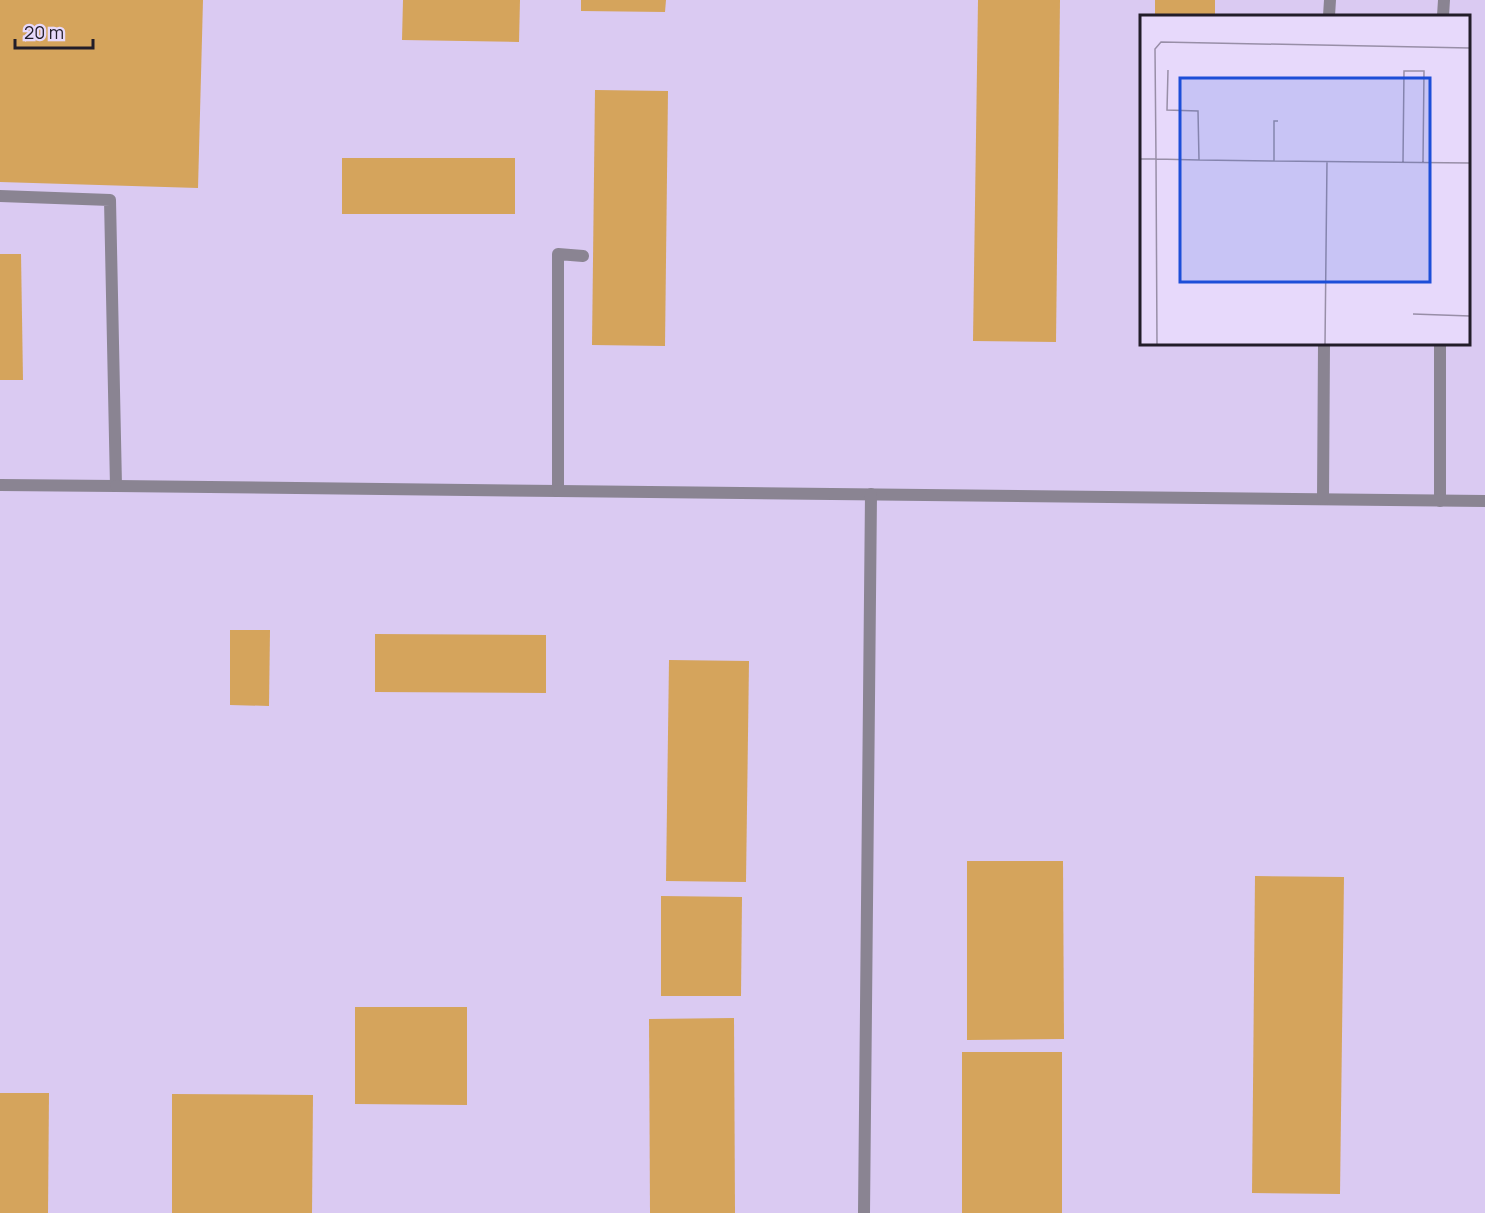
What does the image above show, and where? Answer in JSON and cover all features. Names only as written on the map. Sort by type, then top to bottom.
[{"type":"lane","points":[[1329,15],[1330,0]]},
{"type":"lane","points":[[1443,15],[1444,0]]},
{"type":"lane","points":[[0,196],[110,200],[116,486]]},
{"type":"lane","points":[[558,491],[558,254],[583,256]]},
{"type":"lane","points":[[1323,499],[1324,345]]},
{"type":"lane","points":[[1440,345],[1440,501]]},
{"type":"lane","points":[[0,485],[1485,501]]},
{"type":"lane","points":[[864,1213],[871,494]]},
{"type":"shaded area","points":[[0,0],[1485,0],[1485,1213],[0,1213]]},
{"type":"building","points":[[0,0],[203,0],[198,188],[0,182]]},
{"type":"building","points":[[403,0],[520,0],[519,42],[402,40]]},
{"type":"building","points":[[581,0],[666,0],[665,12],[581,11]]},
{"type":"building","points":[[978,0],[1060,0],[1056,342],[973,341]]},
{"type":"building","points":[[1155,0],[1215,0],[1215,15],[1155,15]]},
{"type":"building","points":[[595,90],[668,91],[665,346],[592,345]]},
{"type":"building","points":[[342,158],[515,158],[515,214],[342,214]]},
{"type":"building","points":[[0,254],[21,254],[23,380],[0,380]]},
{"type":"building","points":[[230,630],[270,630],[269,706],[230,705]]},
{"type":"building","points":[[375,634],[546,635],[546,693],[375,692]]},
{"type":"building","points":[[669,660],[749,661],[746,882],[666,881]]},
{"type":"building","points":[[967,861],[1063,861],[1064,1039],[967,1040]]},
{"type":"building","points":[[1255,876],[1344,877],[1340,1194],[1252,1193]]},
{"type":"building","points":[[661,896],[742,897],[741,996],[661,996]]},
{"type":"building","points":[[355,1007],[467,1007],[467,1105],[355,1104]]},
{"type":"building","points":[[734,1018],[735,1213],[650,1213],[649,1019]]},
{"type":"building","points":[[962,1052],[1062,1052],[1062,1213],[962,1213]]},
{"type":"building","points":[[0,1093],[49,1093],[48,1213],[0,1213]]},
{"type":"building","points":[[172,1094],[313,1095],[312,1213],[172,1213]]}]
